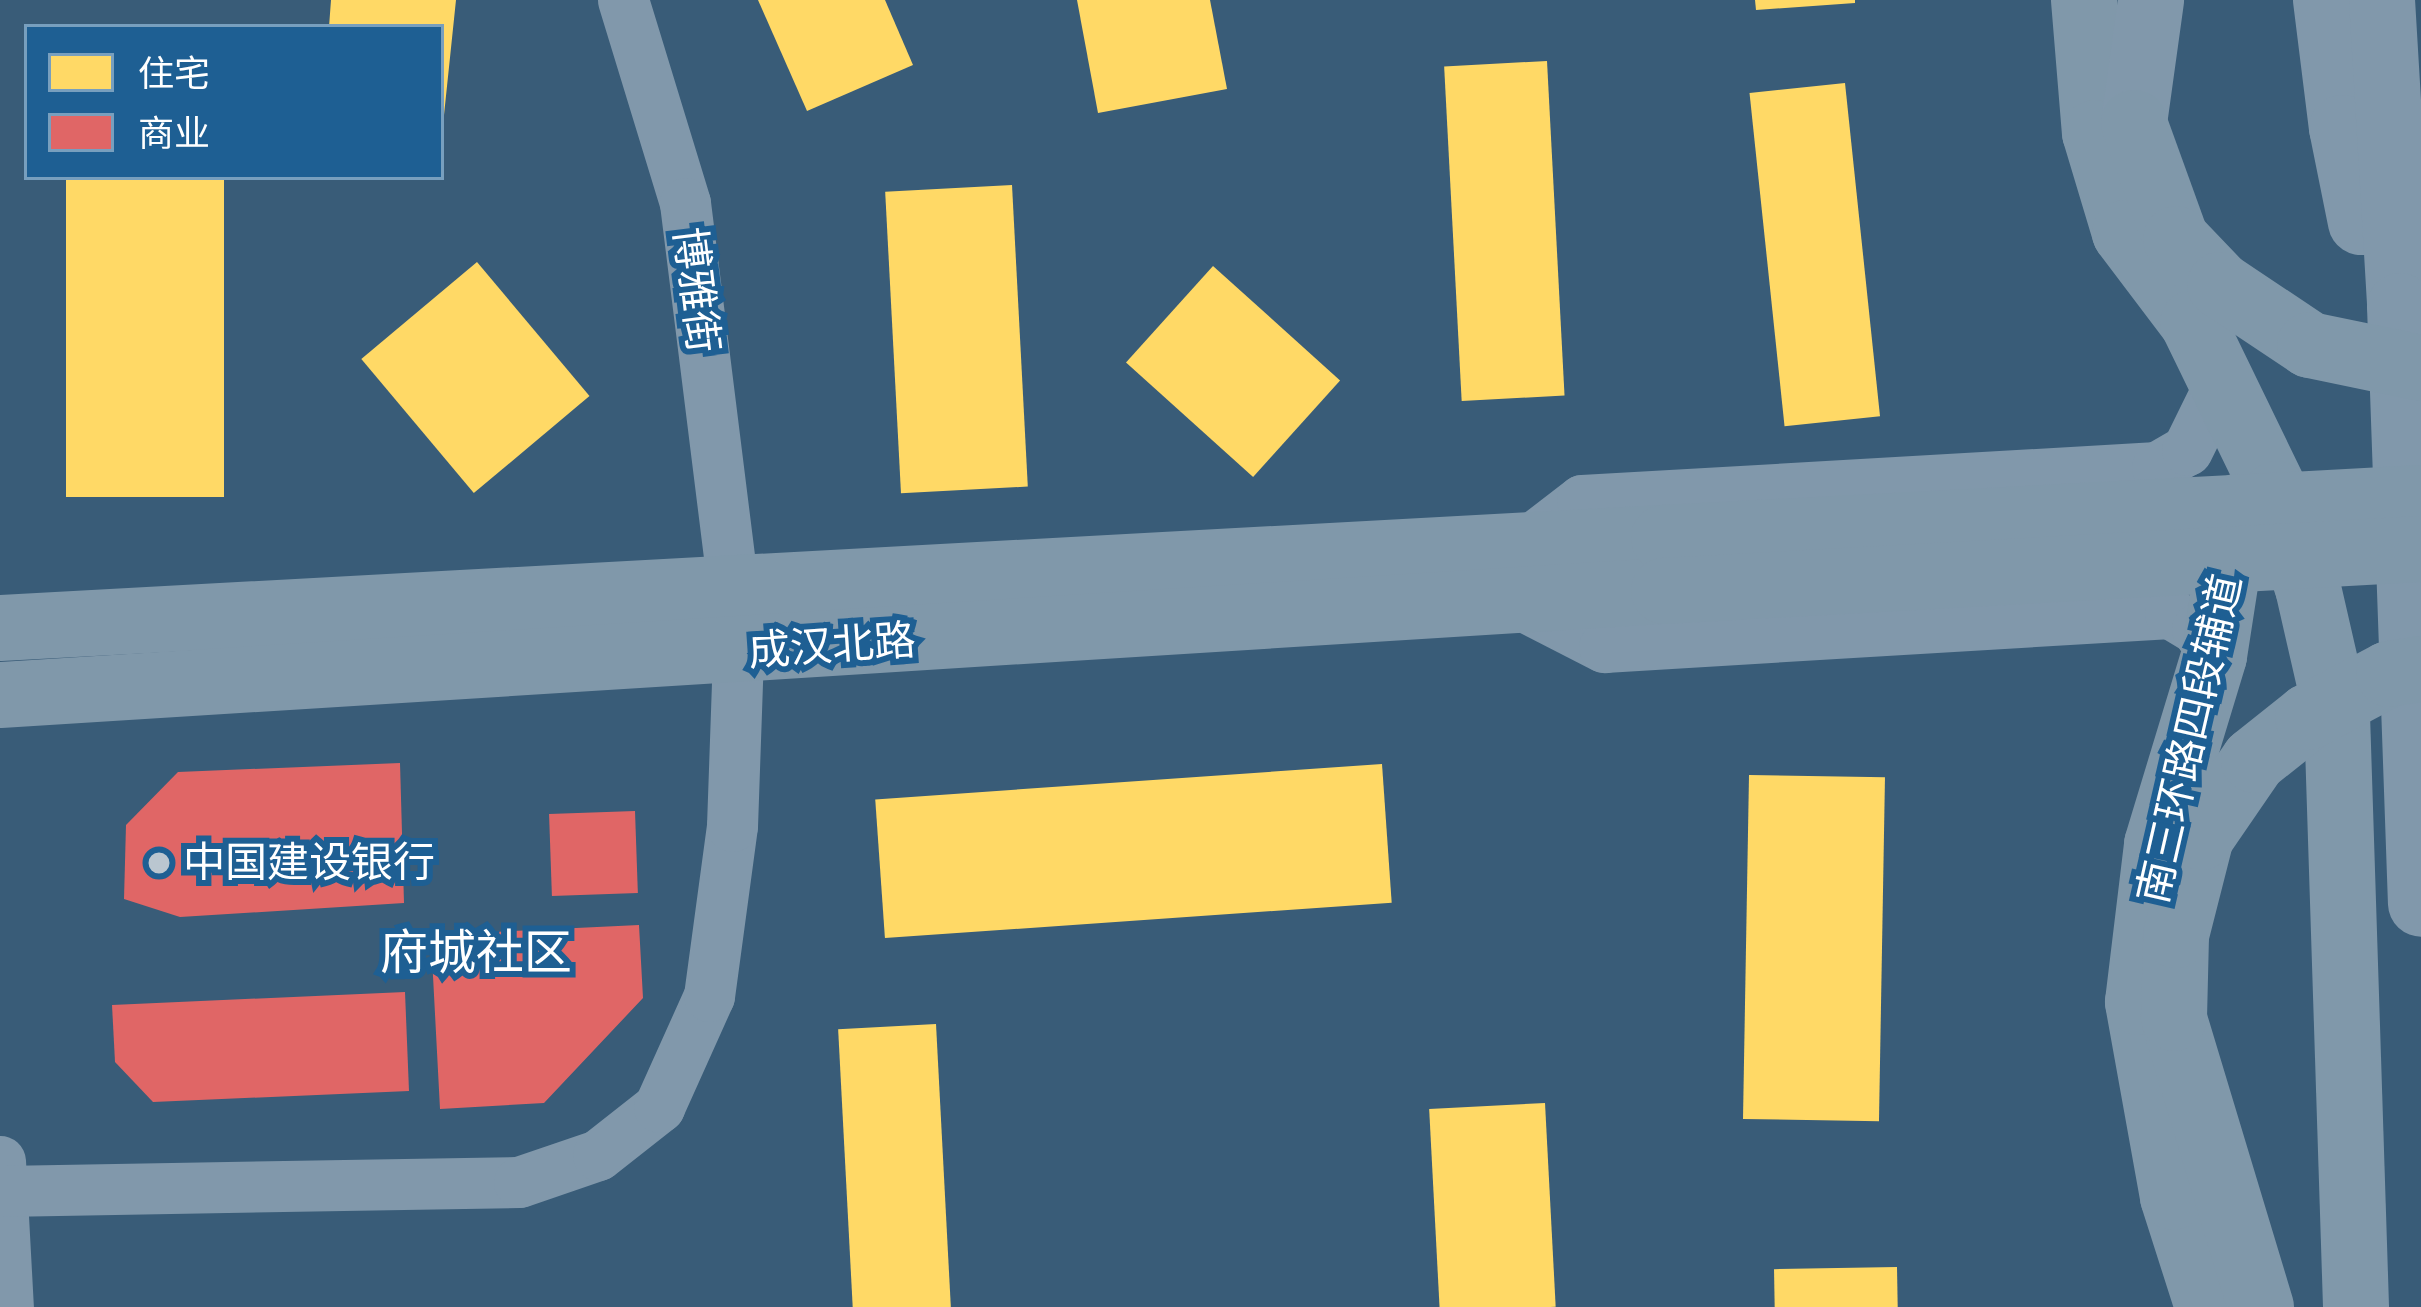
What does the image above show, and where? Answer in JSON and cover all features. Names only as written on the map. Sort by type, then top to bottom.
[{"type":"highway","points":[[2134,123],[2151,0]]},
{"type":"highway","points":[[2326,0],[2342,128],[2366,249],[2400,306]]},
{"type":"highway","points":[[2382,0],[2400,306],[2421,904]]},
{"type":"main road","name":"南三环路四段辅道","points":[[2084,0],[2095,133],[2125,233],[2193,323],[2276,494],[2296,550],[2336,716],[2356,1307]]},
{"type":"main road","points":[[2132,0],[2134,123],[2176,239],[2220,285],[2309,345],[2421,368]]},
{"type":"main road","name":"南三环路四段辅道","points":[[2208,1307],[2173,1197],[2138,1002],[2157,844],[2192,634],[2237,527],[2236,446],[2222,379]]},
{"type":"main road","points":[[1664,565],[2421,498]]},
{"type":"main road","points":[[1664,565],[2421,549]]},
{"type":"main road","name":"成汉北路","points":[[0,695],[736,620],[1664,565]]},
{"type":"main road","name":"成汉北路","points":[[0,628],[736,620]]},
{"type":"main road","points":[[2261,1307],[2174,1018],[2181,915],[2200,838],[2254,760],[2328,706],[2389,674],[2421,669]]},
{"type":"street","name":"博雅街","points":[[1,1176],[519,1182],[598,1155],[659,1107],[709,996],[732,826],[736,620],[686,203],[623,0]]},
{"type":"street","points":[[2157,467],[2219,496],[2234,531],[2223,582],[2192,634],[1604,646],[1517,576],[1582,500],[2157,467],[2187,450],[2222,379]]},
{"type":"street","points":[[1,1176],[8,1307]]},
{"type":"building: 住宅","points":[[331,0],[456,0],[444,115],[444,24],[329,24]]},
{"type":"building: 住宅","points":[[758,0],[885,0],[913,65],[807,111]]},
{"type":"building: 住宅","points":[[1077,0],[1210,0],[1227,89],[1098,113]]},
{"type":"building: 住宅","points":[[1755,0],[1855,0],[1855,3],[1756,10]]},
{"type":"building: 住宅","points":[[1547,61],[1565,396],[1462,401],[1444,66]]},
{"type":"building: 住宅","points":[[1845,83],[1880,416],[1785,426],[1750,93]]},
{"type":"building: 住宅","points":[[66,180],[224,180],[224,497],[66,497]]},
{"type":"building: 住宅","points":[[1012,185],[1028,487],[901,493],[885,192]]},
{"type":"building: 住宅","points":[[477,262],[589,396],[474,493],[361,359]]},
{"type":"building: 住宅","points":[[1213,266],[1340,380],[1253,477],[1126,363]]},
{"type":"building: 住宅","points":[[1382,764],[1392,903],[885,938],[875,799]]},
{"type":"building: 住宅","points":[[1749,775],[1885,777],[1879,1121],[1743,1119]]},
{"type":"building: 住宅","points":[[936,1024],[951,1307],[853,1307],[838,1029]]},
{"type":"building: 住宅","points":[[1545,1103],[1556,1307],[1440,1307],[1429,1109]]},
{"type":"building: 住宅","points":[[1897,1267],[1898,1307],[1775,1307],[1774,1269]]},
{"type":"building: 商业","points":[[400,763],[404,903],[180,917],[124,899],[126,825],[178,772]]},
{"type":"building: 商业","points":[[635,811],[638,893],[552,896],[549,814]]},
{"type":"building: 商业","points":[[639,925],[643,998],[544,1103],[440,1109],[432,957],[494,954],[493,932]]},
{"type":"building: 商业","points":[[405,992],[409,1091],[153,1102],[115,1062],[112,1005]]},
{"type":"place","name":"中国建设银行","points":[[159,863]]},
{"type":"district","name":"府城社区","points":[[476,953]]}]
